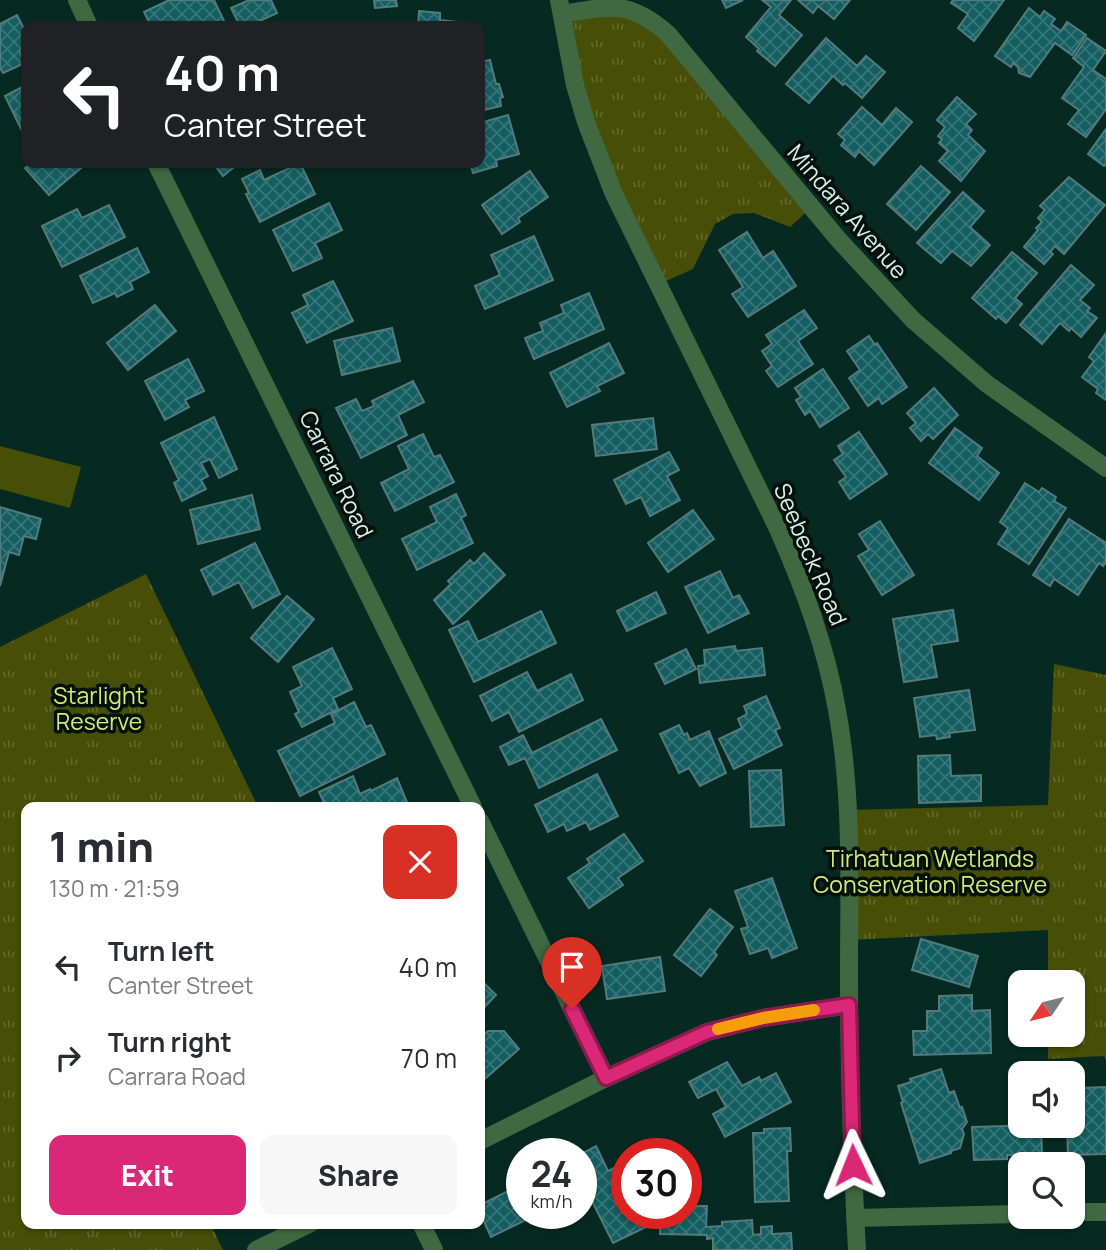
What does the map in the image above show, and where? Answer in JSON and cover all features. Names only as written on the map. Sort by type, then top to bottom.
[{"type":"street","points":[[77,0],[87,21]]},
{"type":"street","name":"Mindara Avenue","points":[[561,7],[622,5],[647,14],[668,34],[838,239],[913,320],[986,384],[1106,468]]},
{"type":"street","name":"Seebeck Road","points":[[561,7],[569,60],[579,97],[613,192],[778,529],[800,578],[828,667],[838,712],[847,810],[849,1005],[857,1250]]},
{"type":"street","name":"Carrara Road","points":[[158,168],[471,802]]},
{"type":"street","points":[[485,831],[606,1078]]},
{"type":"street","points":[[485,1138],[606,1078],[715,1030],[763,1018],[849,1005]]},
{"type":"street","points":[[1085,1212],[1106,1212]]},
{"type":"street","points":[[855,1218],[1008,1214]]},
{"type":"street","points":[[256,1250],[299,1229]]},
{"type":"street","points":[[424,1229],[434,1250]]},
{"type":"green space","points":[[639,10],[811,208],[790,227],[754,213],[733,214],[715,224],[693,269],[657,285],[613,192],[562,14]]},
{"type":"green space","points":[[0,446],[81,467],[70,508],[0,489]]},
{"type":"green space","name":"Starlight Reserve","points":[[146,574],[256,802],[21,802],[21,1229],[213,1229],[223,1250],[0,1250],[0,647]]},
{"type":"green space","name":"Tirhatuan Wetlands Conservation Reserve","points":[[1054,664],[1106,675],[1106,1060],[1104,1056],[1048,1059],[1048,1047],[1085,1047],[1085,970],[1048,970],[1048,930],[849,940],[847,810],[1048,805]]},
{"type":"building","points":[[169,0],[214,0],[224,21],[148,21],[144,12]]},
{"type":"building","points":[[249,0],[271,0],[277,13],[260,21],[238,21],[231,8]]},
{"type":"building","points":[[374,0],[396,0],[397,6],[375,8]]},
{"type":"building","points":[[722,0],[743,0],[726,8]]},
{"type":"building","points":[[762,0],[791,0],[779,15],[802,35],[775,66],[757,51],[759,49],[746,37],[771,7]]},
{"type":"building","points":[[798,0],[850,0],[834,19],[818,6],[813,13]]},
{"type":"building","points":[[953,0],[1004,0],[974,41],[958,28],[968,14],[951,3]]},
{"type":"building","points":[[1029,8],[1040,17],[1044,11],[1055,19],[1051,24],[1061,31],[1067,22],[1086,35],[1072,55],[1055,43],[1030,77],[1019,73],[1018,67],[1013,63],[1011,67],[995,56]]},
{"type":"building","points":[[419,11],[440,13],[440,20],[450,21],[418,21]]},
{"type":"building","points":[[17,15],[21,23],[21,65],[3,73],[0,68],[0,24]]},
{"type":"building","points":[[826,38],[857,66],[866,56],[885,72],[862,98],[833,76],[809,103],[786,84]]},
{"type":"building","points":[[1087,38],[1106,51],[1093,70],[1106,79],[1106,109],[1086,137],[1068,124],[1079,110],[1062,98],[1084,67],[1073,58]]},
{"type":"building","points":[[490,60],[496,84],[499,84],[503,97],[500,98],[501,106],[485,110],[485,61]]},
{"type":"building","points":[[21,88],[21,129],[5,96]]},
{"type":"building","points":[[957,97],[976,114],[966,124],[972,130],[968,135],[985,151],[961,181],[939,161],[948,151],[939,143],[942,139],[938,136],[945,127],[937,120]]},
{"type":"building","points":[[862,107],[882,125],[896,108],[912,122],[874,165],[859,151],[855,157],[841,145],[845,140],[838,134]]},
{"type":"building","points":[[508,115],[519,154],[496,160],[497,166],[473,173],[472,168],[485,168],[485,122]]},
{"type":"building","points":[[1106,129],[1106,164],[1104,166],[1088,154]]},
{"type":"building","points":[[921,166],[950,192],[916,230],[887,204]]},
{"type":"building","points":[[25,168],[81,168],[49,195]]},
{"type":"building","points":[[217,168],[233,168],[223,176]]},
{"type":"building","points":[[289,168],[302,168],[315,194],[260,222],[246,194],[249,193],[242,179],[260,170],[264,180]]},
{"type":"building","points":[[530,171],[548,197],[518,218],[520,222],[502,234],[482,205]]},
{"type":"building","points":[[1069,177],[1105,205],[1064,254],[1055,246],[1050,252],[1053,254],[1044,264],[1024,247],[1042,222],[1038,218],[1045,210],[1040,206]]},
{"type":"building","points":[[963,192],[984,211],[970,227],[990,245],[971,266],[952,251],[941,263],[917,243]]},
{"type":"building","points":[[329,203],[342,230],[315,243],[322,258],[293,271],[273,230]]},
{"type":"building","points":[[109,205],[125,237],[62,267],[42,226],[77,209],[82,218]]},
{"type":"building","points":[[747,232],[763,258],[773,251],[796,286],[748,317],[732,294],[743,287],[719,250]]},
{"type":"building","points":[[534,236],[553,280],[485,309],[475,286],[500,275],[491,255]]},
{"type":"building","points":[[137,248],[149,272],[130,282],[133,289],[117,297],[115,293],[93,303],[80,276]]},
{"type":"building","points":[[1012,252],[1037,273],[1015,298],[1022,304],[1006,323],[998,316],[996,319],[972,298]]},
{"type":"building","points":[[1071,265],[1094,285],[1080,300],[1090,308],[1087,311],[1097,318],[1081,337],[1060,323],[1042,344],[1020,325]]},
{"type":"building","points":[[333,281],[353,321],[307,343],[292,313],[308,305],[303,295]]},
{"type":"building","points":[[589,293],[604,329],[534,359],[525,338],[543,331],[540,323],[564,313],[561,305]]},
{"type":"building","points":[[155,305],[176,331],[128,370],[107,343]]},
{"type":"building","points":[[804,310],[817,328],[798,341],[813,364],[778,387],[766,371],[772,366],[762,351],[772,344],[766,335]]},
{"type":"building","points":[[392,328],[400,361],[342,375],[334,341]]},
{"type":"building","points":[[1106,333],[1106,400],[1096,393],[1098,389],[1082,377],[1094,361],[1089,357]]},
{"type":"building","points":[[869,336],[875,345],[877,343],[907,387],[882,404],[879,398],[868,406],[849,378],[860,370],[847,351]]},
{"type":"building","points":[[609,343],[624,373],[597,386],[600,391],[567,407],[550,373]]},
{"type":"building","points":[[188,359],[204,391],[185,400],[189,407],[165,420],[145,381]]},
{"type":"building","points":[[823,369],[849,408],[820,427],[810,411],[805,415],[796,400],[801,397],[795,388]]},
{"type":"building","points":[[413,381],[424,402],[398,415],[407,435],[361,458],[336,408],[356,399],[362,411],[374,406],[372,401]]},
{"type":"building","points":[[934,388],[958,415],[933,439],[928,434],[921,441],[910,428],[916,423],[907,413]]},
{"type":"building","points":[[214,417],[237,469],[219,478],[210,459],[201,463],[208,476],[201,480],[206,489],[182,501],[174,483],[179,480],[161,443]]},
{"type":"building","points":[[653,418],[657,449],[596,456],[592,425]]},
{"type":"building","points":[[955,428],[982,448],[977,456],[999,473],[979,500],[929,463]]},
{"type":"building","points":[[859,432],[887,474],[850,499],[839,482],[846,477],[834,460],[843,454],[838,446]]},
{"type":"building","points":[[423,434],[434,457],[440,455],[454,482],[395,511],[381,483],[409,469],[398,446]]},
{"type":"building","points":[[669,452],[679,470],[667,476],[680,500],[650,516],[641,497],[626,504],[614,480]]},
{"type":"building","points":[[1025,483],[1039,492],[1042,488],[1056,497],[1054,501],[1066,508],[1029,564],[998,544],[1008,528],[1000,522]]},
{"type":"building","points":[[456,494],[466,515],[461,518],[473,543],[417,570],[402,539],[437,522],[430,507]]},
{"type":"building","points":[[252,495],[260,529],[198,544],[190,510]]},
{"type":"building","points":[[0,507],[41,519],[36,539],[24,536],[19,555],[9,552],[0,586]]},
{"type":"building","points":[[693,510],[714,539],[668,572],[648,543]]},
{"type":"building","points":[[1069,519],[1106,543],[1106,562],[1103,566],[1099,563],[1078,595],[1054,579],[1050,586],[1033,575]]},
{"type":"building","points":[[880,521],[914,575],[882,595],[858,556],[869,550],[859,534]]},
{"type":"building","points":[[255,543],[280,594],[253,608],[239,582],[213,595],[201,570]]},
{"type":"building","points":[[484,553],[505,575],[453,624],[434,600],[451,584],[448,581],[470,560],[474,564]]},
{"type":"building","points":[[720,571],[733,598],[739,595],[749,613],[708,633],[685,587]]},
{"type":"building","points":[[656,592],[666,613],[627,631],[617,611]]},
{"type":"building","points":[[287,596],[314,619],[278,662],[251,638]]},
{"type":"building","points":[[953,610],[958,641],[931,645],[937,677],[904,682],[893,619]]},
{"type":"building","points":[[541,611],[556,643],[474,682],[449,630],[468,621],[478,642]]},
{"type":"building","points":[[735,646],[736,651],[762,648],[765,675],[700,683],[698,666],[705,665],[704,650]]},
{"type":"building","points":[[332,648],[352,689],[333,698],[338,709],[302,727],[295,714],[299,712],[290,692],[302,686],[293,667]]},
{"type":"building","points":[[686,649],[696,669],[665,684],[655,664]]},
{"type":"building","points":[[527,672],[537,691],[571,674],[583,700],[519,732],[509,712],[492,721],[480,696]]},
{"type":"building","points":[[969,690],[975,730],[949,733],[950,737],[937,739],[936,735],[920,737],[914,698]]},
{"type":"building","points":[[766,696],[780,728],[775,730],[782,745],[734,769],[719,739],[742,728],[738,719],[747,714],[744,706]]},
{"type":"building","points":[[354,702],[366,727],[371,725],[385,754],[300,796],[278,751],[335,723],[331,714]]},
{"type":"building","points":[[601,719],[617,750],[539,788],[525,758],[509,765],[500,747],[523,735],[532,753]]},
{"type":"building","points":[[679,725],[690,740],[709,731],[726,773],[700,786],[689,768],[679,773],[660,734]]},
{"type":"building","points":[[950,755],[951,776],[981,775],[981,801],[919,803],[918,756]]},
{"type":"building","points":[[781,770],[784,825],[751,827],[749,771]]},
{"type":"building","points":[[597,774],[618,816],[590,830],[586,822],[567,831],[564,824],[548,832],[535,805]]},
{"type":"building","points":[[353,776],[360,794],[397,778],[407,802],[324,802],[319,792]]},
{"type":"building","points":[[624,834],[643,861],[618,878],[623,885],[589,908],[568,878],[590,863],[587,859]]},
{"type":"building","points":[[772,878],[797,948],[772,958],[768,948],[750,954],[741,929],[748,927],[735,891]]},
{"type":"building","points":[[710,909],[733,927],[714,952],[717,955],[701,976],[674,955]]},
{"type":"building","points":[[921,939],[978,956],[969,987],[912,970]]},
{"type":"building","points":[[660,957],[665,991],[607,999],[602,966]]},
{"type":"building","points":[[485,984],[496,995],[485,1007]]},
{"type":"building","points":[[972,995],[972,1011],[990,1010],[991,1053],[914,1055],[913,1031],[927,1031],[927,1011],[939,1011],[939,996]]},
{"type":"building","points":[[488,1031],[504,1031],[519,1049],[485,1079],[485,1034]]},
{"type":"building","points":[[727,1062],[742,1086],[759,1077],[761,1081],[776,1073],[791,1102],[725,1137],[713,1114],[726,1107],[716,1089],[698,1098],[689,1082]]},
{"type":"building","points":[[941,1069],[949,1093],[954,1091],[967,1122],[962,1129],[964,1134],[960,1148],[920,1163],[898,1086]]},
{"type":"building","points":[[1106,1087],[1106,1154],[1068,1152],[1067,1138],[1085,1138],[1085,1088]]},
{"type":"building","points":[[1008,1126],[1008,1138],[1041,1138],[1042,1152],[1008,1152],[1007,1159],[974,1160],[972,1127]]},
{"type":"building","points":[[790,1128],[791,1151],[787,1151],[789,1201],[755,1202],[753,1133],[764,1133],[764,1129]]},
{"type":"building","points":[[597,1148],[608,1171],[611,1170],[611,1229],[642,1229],[613,1243],[597,1211]]},
{"type":"building","points":[[506,1192],[507,1229],[491,1237],[485,1224],[485,1202]]},
{"type":"building","points":[[702,1206],[707,1206],[706,1227],[722,1226],[722,1222],[752,1220],[753,1235],[761,1234],[761,1227],[772,1226],[772,1234],[791,1233],[792,1250],[713,1250],[713,1238],[707,1239],[707,1235],[660,1234],[660,1229],[702,1229]]},
{"type":"slow traffic","points":[[718,1029],[814,1010]]},
{"type":"route","points":[[572,1009],[606,1078],[707,1032],[763,1018],[849,1005],[853,1165]]}]
